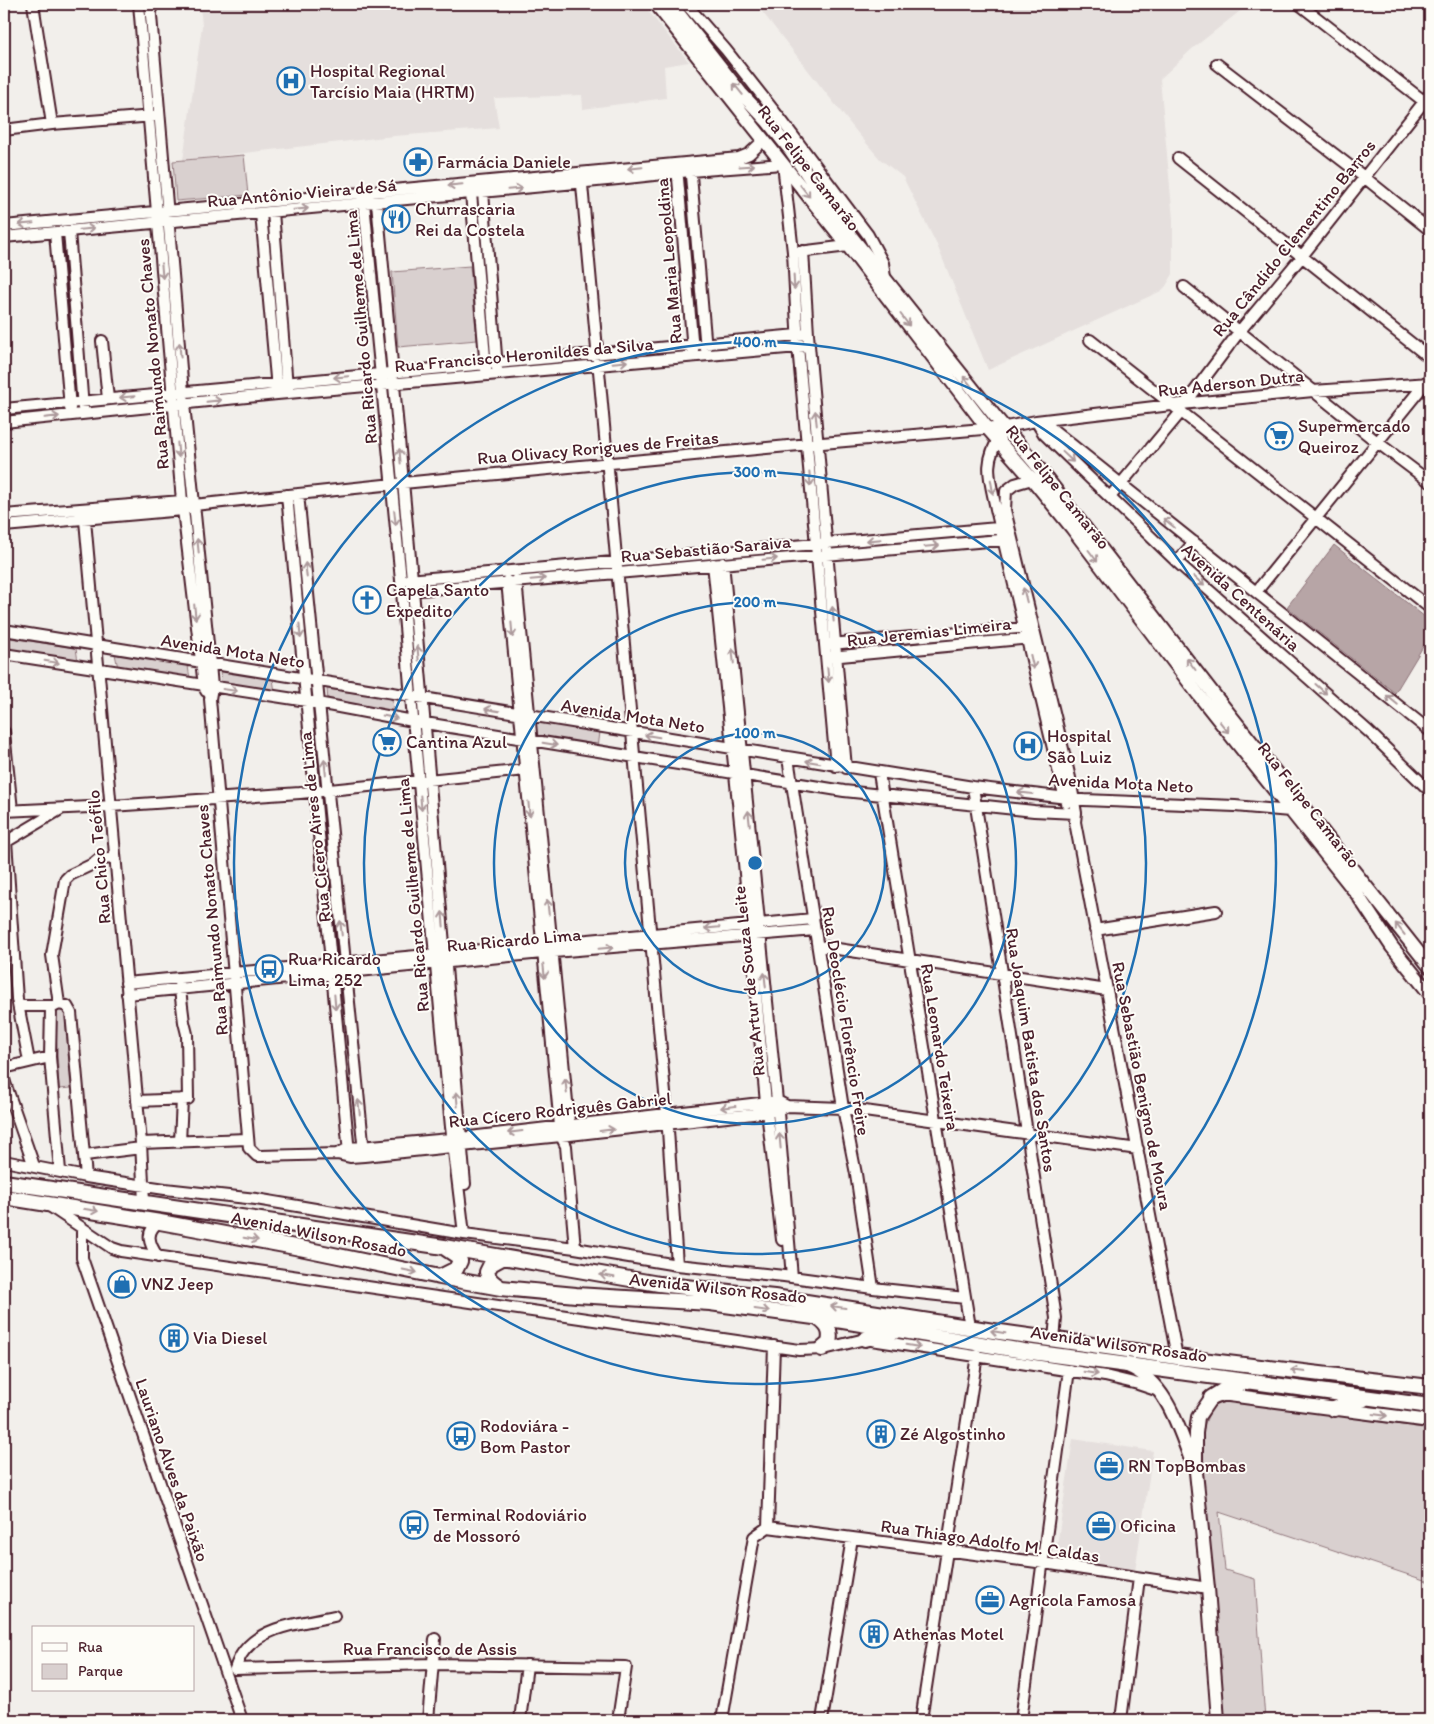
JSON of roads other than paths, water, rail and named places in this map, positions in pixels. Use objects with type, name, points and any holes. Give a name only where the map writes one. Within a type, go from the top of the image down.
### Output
[{"type":"highway","name":"Avenida Wilson Rosado","points":[[4,1182],[444,1247],[650,1283],[774,1297],[1177,1357],[1430,1387]]},
{"type":"highway","name":"Avenida Wilson Rosado","points":[[4,1196],[160,1222],[501,1288],[576,1295],[710,1303],[816,1317],[1024,1350],[1430,1406]]},
{"type":"highway","points":[[440,1277],[456,1270],[460,1261],[457,1256],[444,1247]]},
{"type":"highway","points":[[501,1288],[488,1278],[487,1272],[491,1264],[502,1258]]},
{"type":"highway","points":[[816,1317],[825,1322],[830,1332],[829,1343],[822,1349]]},
{"type":"highway","points":[[865,1338],[902,1330]]},
{"type":"highway","points":[[1211,1398],[1224,1390],[1252,1381]]},
{"type":"highway","points":[[1334,1409],[1368,1398]]},
{"type":"main road","name":"Rua Felipe Camarão","points":[[656,4],[848,246],[988,429],[1032,479],[1077,535],[1198,694],[1357,894],[1392,947],[1402,956],[1430,992]]},
{"type":"main road","name":"Rua Felipe Camarão","points":[[671,4],[741,93],[768,122],[839,221],[1002,424],[1430,967]]},
{"type":"main road","points":[[764,140],[770,134],[777,136],[811,181]]},
{"type":"main road","points":[[1198,694],[1212,704],[1217,701],[1216,696]]},
{"type":"main road","points":[[1240,746],[1238,740],[1243,737],[1258,749]]},
{"type":"main road","points":[[1119,1363],[1135,1369],[1160,1392],[1178,1425],[1196,1472]]},
{"type":"main road","points":[[1218,1720],[1208,1588],[1196,1472],[1198,1417],[1211,1398],[1223,1394],[1430,1421]]},
{"type":"street","points":[[33,4],[52,124]]},
{"type":"street","name":"Rua Raimundo Nonato Chaves","points":[[139,4],[148,116],[162,217],[178,392],[183,506],[197,580]]},
{"type":"street","name":"Rua Raimundo Nonato Chaves","points":[[150,4],[160,115],[162,217]]},
{"type":"street","name":"Rua Felipe Camarão","points":[[686,4],[726,50],[782,121],[868,235],[883,263],[884,278]]},
{"type":"street","points":[[1299,4],[1428,101]]},
{"type":"street","points":[[140,18],[151,18]]},
{"type":"street","points":[[1217,64],[1430,230]]},
{"type":"street","name":"Rua Cândido Clementino Barros","points":[[1110,497],[1183,408],[1239,332],[1428,101]]},
{"type":"street","points":[[4,130],[160,115]]},
{"type":"street","name":"Rua Antônio Vieira de Sá","points":[[690,167],[739,158],[749,154],[764,140]]},
{"type":"street","points":[[1178,158],[1303,255],[1430,358]]},
{"type":"street","points":[[783,164],[798,252],[803,334],[809,346],[819,444],[828,555],[830,644]]},
{"type":"street","name":"Rua Antônio Vieira de Sá","points":[[4,237],[55,233],[162,217],[677,168],[783,164]]},
{"type":"street","name":"Rua Maria Leopoldina","points":[[690,167],[707,355]]},
{"type":"street","name":"Rua Maria Leopoldina","points":[[677,168],[694,356]]},
{"type":"street","points":[[581,178],[667,1119],[677,1265]]},
{"type":"street","name":"Rua Antônio Vieira de Sá","points":[[374,197],[483,192],[581,178]]},
{"type":"street","points":[[483,192],[491,363],[487,374]]},
{"type":"street","points":[[471,193],[491,363],[498,374]]},
{"type":"street","name":"Rua Ricardo Guilheme de Lima","points":[[405,558],[391,484],[364,203],[374,197],[403,483],[408,591],[425,723],[446,958],[446,1023]]},
{"type":"street","name":"Rua Antônio Vieira de Sá","points":[[4,226],[262,213],[364,203]]},
{"type":"street","points":[[273,212],[274,293]]},
{"type":"street","points":[[262,213],[274,293],[282,388]]},
{"type":"street","points":[[69,231],[84,414]]},
{"type":"street","points":[[55,233],[70,415]]},
{"type":"street","points":[[798,252],[848,246]]},
{"type":"street","points":[[1184,287],[1377,442],[1430,482]]},
{"type":"street","points":[[688,290],[701,288]]},
{"type":"street","points":[[803,334],[798,346],[817,556],[832,657],[841,767]]},
{"type":"street","name":"Rua Francisco Heronildes da Silva","points":[[4,422],[179,404],[380,373],[803,334]]},
{"type":"street","points":[[1090,340],[1171,405],[1183,408],[1430,608]]},
{"type":"street","points":[[102,341],[108,399]]},
{"type":"street","name":"Rua Francisco Heronildes da Silva","points":[[4,409],[178,392],[381,384],[809,346]]},
{"type":"street","points":[[557,357],[557,368]]},
{"type":"street","points":[[1256,592],[1318,518],[1377,442],[1429,381]]},
{"type":"street","name":"Rua Aderson Dutra","points":[[1183,408],[1313,391],[1429,381]]},
{"type":"street","name":"Rua Raimundo Nonato Chaves","points":[[179,404],[194,505],[197,580],[210,699],[247,1139]]},
{"type":"street","name":"Rua Aderson Dutra","points":[[1002,424],[1171,405]]},
{"type":"street","name":"Avenida Centenária","points":[[1037,421],[1047,425],[1430,731]]},
{"type":"street","name":"Avenida Centenária","points":[[1037,421],[1044,434],[1177,562],[1368,731],[1430,791]]},
{"type":"street","name":"Rua Olivacy Rorigues de Freitas","points":[[194,505],[391,484],[988,429],[1002,424]]},
{"type":"street","name":"Rua Sebastião Benigno de Moura","points":[[1002,424],[990,455],[989,464],[1073,816],[1177,1357]]},
{"type":"street","name":"Rua Sebastião Benigno de Moura","points":[[1005,528],[1006,491],[1015,484],[1032,479]]},
{"type":"street","name":"Rua Cícero Aires de Lima","points":[[298,494],[363,1151]]},
{"type":"street","name":"Rua Cícero Aires de Lima","points":[[287,495],[349,1152]]},
{"type":"street","points":[[4,515],[55,516],[194,505]]},
{"type":"street","name":"Rua Chico Teófilo","points":[[85,514],[141,1145],[144,1202]]},
{"type":"street","points":[[4,526],[55,516]]},
{"type":"street","name":"Rua Sebastião Saraiva","points":[[407,580],[694,561],[816,545],[1005,528]]},
{"type":"street","name":"Rua Sebastião Saraiva","points":[[694,561],[718,564],[1008,540]]},
{"type":"street","points":[[1177,562],[1194,542]]},
{"type":"street","name":"Rua Artur de Souza Leite","points":[[718,564],[775,1106],[784,1259],[788,1276]]},
{"type":"street","name":"Rua Sebastião Saraiva","points":[[408,591],[512,581],[617,567]]},
{"type":"street","points":[[512,581],[575,1248]]},
{"type":"street","name":"Rua Ricardo Guilheme de Lima","points":[[408,591],[411,697],[418,781],[435,959],[446,1023],[467,1234]]},
{"type":"street","points":[[297,599],[308,598]]},
{"type":"street","name":"Rua Jeremias Limeira","points":[[830,644],[1028,627]]},
{"type":"street","name":"Avenida Mota Neto","points":[[4,630],[841,767],[974,787],[1069,798],[1235,806],[1290,811]]},
{"type":"street","points":[[931,636],[934,648]]},
{"type":"street","name":"Rua Jeremias Limeira","points":[[832,657],[1031,638]]},
{"type":"street","name":"Avenida Mota Neto","points":[[4,654],[307,701],[413,722],[792,783],[1073,816]]},
{"type":"street","points":[[4,732],[8,811],[315,792],[525,770]]},
{"type":"street","points":[[527,740],[525,770],[547,948]]},
{"type":"street","name":"Rua Deoclécio Florêncio Freire","points":[[788,758],[873,1288]]},
{"type":"street","name":"Rua Leonardo Teixeira","points":[[879,773],[970,1327]]},
{"type":"street","name":"Rua Joaquim Batista dos Santos","points":[[974,787],[1056,1318],[1054,1340]]},
{"type":"street","points":[[29,1061],[8,932],[5,842],[62,808]]},
{"type":"street","points":[[56,1005],[52,955],[65,880],[70,875],[99,860],[115,858]]},
{"type":"street","points":[[1095,930],[1216,911]]},
{"type":"street","name":"Rua Ricardo Lima","points":[[127,988],[755,929],[813,919]]},
{"type":"street","name":"Rua Ricardo Lima","points":[[755,929],[815,930]]},
{"type":"street","points":[[818,946],[1107,990]]},
{"type":"street","points":[[137,1101],[188,1099],[187,1034],[179,983]]},
{"type":"street","points":[[56,1005],[51,1008],[50,1057],[60,1171]]},
{"type":"street","points":[[19,1006],[67,1006],[70,1013],[86,1177]]},
{"type":"street","points":[[4,1068],[50,1057]]},
{"type":"street","points":[[4,1080],[7,1100],[34,1166]]},
{"type":"street","points":[[180,1142],[182,1099]]},
{"type":"street","name":"Rua Cícero Rodriguês Gabriel","points":[[247,1139],[248,1148],[257,1156],[337,1154],[775,1106],[843,1108],[1138,1149]]},
{"type":"street","points":[[85,1155],[141,1145],[247,1139]]},
{"type":"street","points":[[4,1161],[143,1186],[256,1199],[467,1234],[575,1248],[677,1265],[788,1276],[965,1298]]},
{"type":"street","points":[[43,1202],[112,1248],[121,1251],[800,1350],[822,1349],[865,1338],[1106,1376],[1160,1392]]},
{"type":"street","points":[[158,1257],[153,1250],[150,1232],[153,1226],[160,1222]]},
{"type":"street","name":"Lauriano Alves da Paixão","points":[[82,1228],[82,1258],[242,1720]]},
{"type":"street","points":[[722,1720],[754,1537],[768,1526],[774,1346]]},
{"type":"street","points":[[921,1720],[977,1355]]},
{"type":"street","points":[[1021,1720],[1069,1370]]},
{"type":"street","name":"Rua Thiago Adolfo M. Caldas","points":[[768,1526],[1044,1563],[1208,1588]]},
{"type":"street","points":[[822,1720],[852,1538]]},
{"type":"street","points":[[1121,1720],[1139,1578]]},
{"type":"street","name":"Rua Francisco de Assis","points":[[334,1616],[281,1628],[258,1637],[243,1652],[235,1669],[433,1664],[626,1667],[618,1720]]},
{"type":"street","points":[[428,1720],[435,1639]]},
{"type":"street","points":[[520,1720],[527,1665]]},
{"type":"place","name":"Hospital Regional Tarcísio Maia (HRTM)","points":[[291,81]]},
{"type":"place","name":"Farmácia Daniele","points":[[418,162]]},
{"type":"place","name":"Churrascaria Rei da Costela","points":[[396,219]]},
{"type":"place","name":"Supermercado Queiroz","points":[[1279,436]]},
{"type":"place","name":"Capela Santo Expedito","points":[[367,600]]},
{"type":"place","name":"Cantina Azul","points":[[387,742]]},
{"type":"place","name":"Hospital São Luiz","points":[[1028,746]]},
{"type":"place","name":"Rua Ricardo Lima, 252","points":[[269,969]]},
{"type":"place","name":"VNZ Jeep","points":[[122,1284]]},
{"type":"place","name":"Via Diesel","points":[[174,1338]]},
{"type":"place","name":"Zé Algostinho","points":[[881,1434]]},
{"type":"place","name":"Rodoviára - Bom Pastor","points":[[461,1436]]},
{"type":"place","name":"RN TopBombas","points":[[1109,1466]]},
{"type":"place","name":"Terminal Rodoviário de Mossoró","points":[[414,1525]]},
{"type":"place","name":"Oficina","points":[[1101,1526]]},
{"type":"place","name":"Agrícola Famosa","points":[[990,1600]]},
{"type":"place","name":"Athenas Motel","points":[[874,1634]]}]
